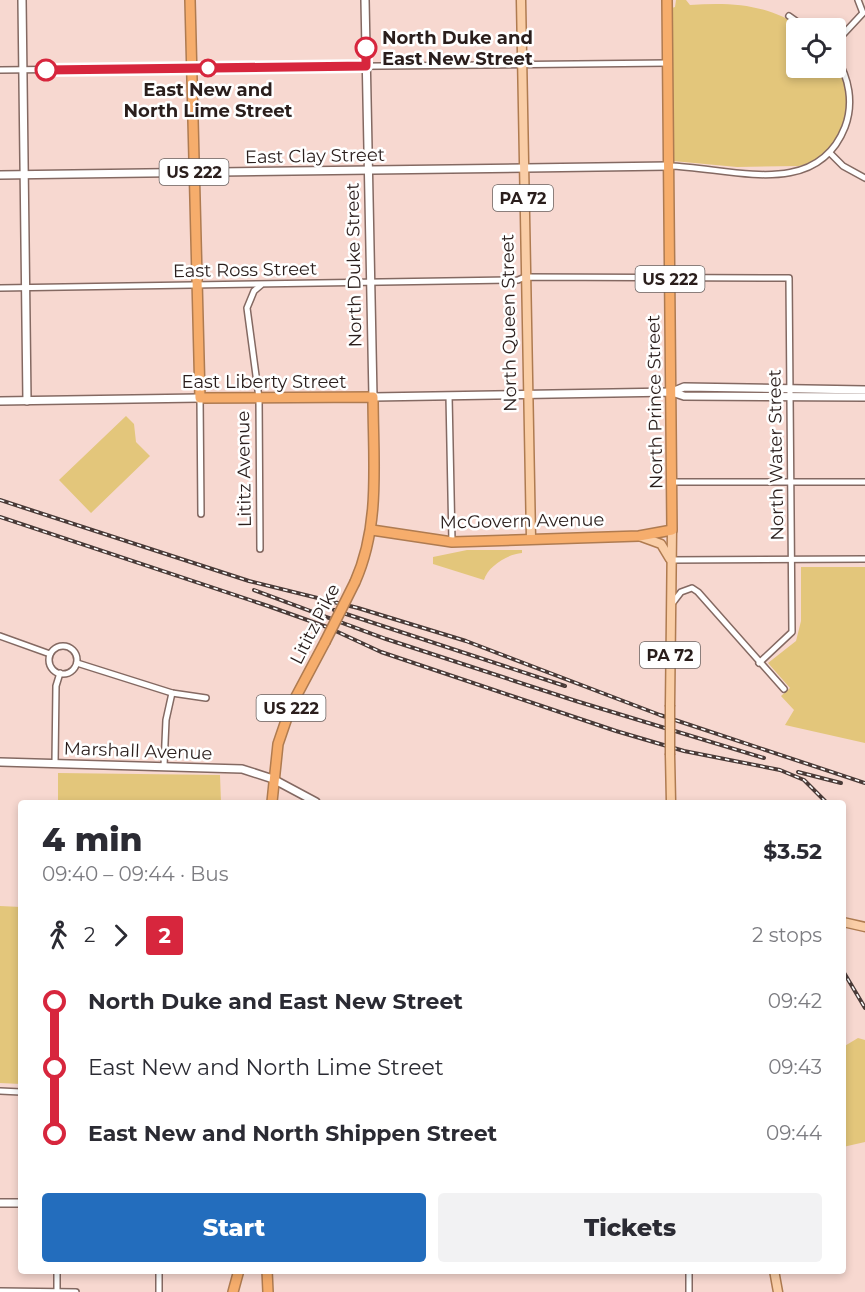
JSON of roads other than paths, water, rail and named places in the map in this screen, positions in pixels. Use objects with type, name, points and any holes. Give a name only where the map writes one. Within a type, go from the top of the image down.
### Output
[{"type":"highway","name":"US 222","points":[[190,0],[200,398]]},
{"type":"highway","name":"North Prince Street","points":[[668,0],[672,530]]},
{"type":"highway","name":"East Liberty Street","points":[[200,398],[373,398]]},
{"type":"highway","name":"North Duke Street","points":[[372,530],[373,398]]},
{"type":"highway","name":"McGovern Avenue","points":[[372,530],[452,542],[639,536],[672,530]]},
{"type":"highway","name":"Lititz Pike","points":[[272,800],[278,744],[291,706],[355,582],[364,561],[372,530]]},
{"type":"highway","points":[[233,1292],[238,1274]]},
{"type":"highway","points":[[267,1274],[268,1292]]},
{"type":"main road","points":[[22,0],[27,401]]},
{"type":"main road","name":"North Duke Street","points":[[365,0],[373,398]]},
{"type":"main road","name":"North Queen Street","points":[[521,0],[531,538]]},
{"type":"main road","name":"East Clay Street","points":[[0,175],[669,166]]},
{"type":"main road","points":[[790,393],[865,390]]},
{"type":"main road","name":"East Liberty Street","points":[[373,398],[672,392],[684,396],[790,393]]},
{"type":"main road","points":[[790,393],[865,397]]},
{"type":"main road","name":"East Liberty Street","points":[[0,401],[200,398]]},
{"type":"main road","name":"North Prince Street","points":[[671,800],[670,560],[672,530]]},
{"type":"main road","points":[[639,536],[661,544],[670,560]]},
{"type":"main road","name":"Marshall Avenue","points":[[0,762],[243,770],[273,779],[311,800]]},
{"type":"main road","points":[[846,923],[865,927]]},
{"type":"main road","points":[[0,1203],[18,1203]]},
{"type":"main road","points":[[775,1274],[778,1292]]},
{"type":"street","points":[[846,31],[863,13],[858,0]]},
{"type":"street","points":[[0,70],[668,63]]},
{"type":"street","points":[[669,166],[700,167],[738,173],[790,173],[812,168],[830,153],[843,131],[849,109],[849,87],[845,78]]},
{"type":"street","points":[[830,153],[843,166],[865,178]]},
{"type":"street","name":"East Ross Street","points":[[0,288],[518,280],[525,277],[789,278]]},
{"type":"street","name":"North Water Street","points":[[759,663],[792,632],[789,278]]},
{"type":"street","name":"Lititz Avenue","points":[[260,549],[259,398],[247,308],[254,291],[261,285]]},
{"type":"street","points":[[449,396],[452,542]]},
{"type":"street","points":[[200,398],[201,514]]},
{"type":"street","points":[[673,482],[865,482]]},
{"type":"street","points":[[670,560],[865,559]]},
{"type":"street","points":[[670,606],[681,592],[695,589],[784,689]]},
{"type":"street","points":[[0,636],[50,654]]},
{"type":"street","points":[[58,646],[67,646],[76,653],[77,663],[69,673],[60,674],[49,664],[50,654],[58,646]]},
{"type":"street","points":[[77,663],[172,693],[206,698]]},
{"type":"street","points":[[55,763],[56,686],[60,674]]},
{"type":"street","points":[[164,766],[166,720],[172,693]]},
{"type":"street","points":[[0,1091],[18,1092]]},
{"type":"street","points":[[57,1274],[57,1292]]},
{"type":"street","points":[[159,1274],[159,1292]]},
{"type":"street","points":[[689,1274],[689,1292]]},
{"type":"street","points":[[0,1291],[76,1292]]},
{"type":"railway","points":[[0,500],[249,581],[358,608],[466,641],[660,715],[865,783]]},
{"type":"railway","points":[[0,517],[268,606],[327,627],[381,652],[616,731],[684,751],[780,770],[804,780],[824,800]]},
{"type":"railway","points":[[254,590],[386,639],[576,701],[764,758]]},
{"type":"railway","points":[[334,610],[565,686]]},
{"type":"railway","points":[[798,772],[841,783]]},
{"type":"railway","points":[[846,976],[865,1008]]},
{"type":"place","name":"North Duke and East New Street","points":[[366,48]]},
{"type":"place","name":"East New and North Lime Street","points":[[208,68]]}]
